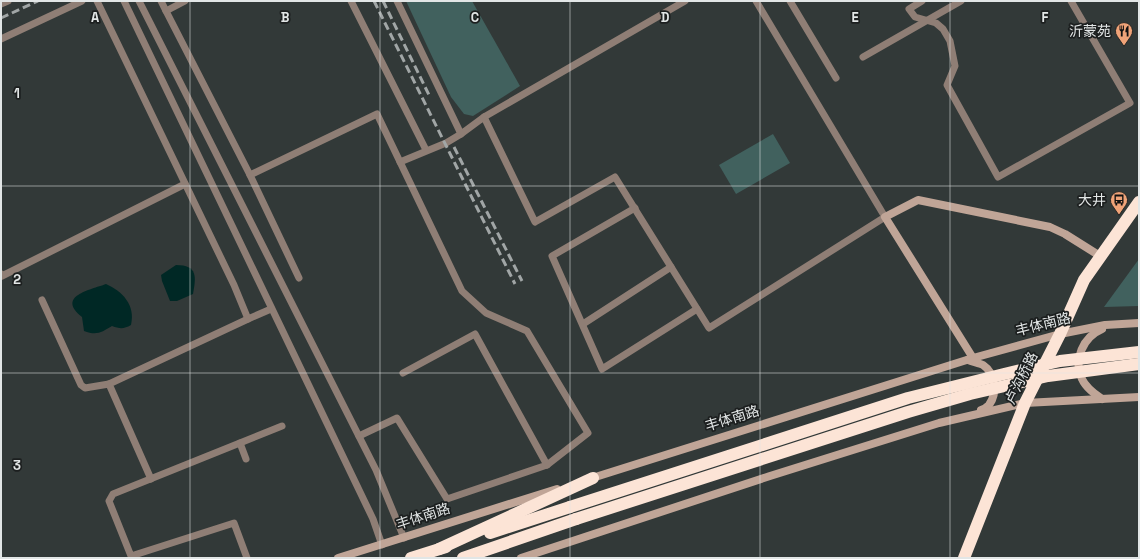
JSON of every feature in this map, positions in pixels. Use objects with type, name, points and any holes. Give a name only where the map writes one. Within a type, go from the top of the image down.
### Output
[{"type":"highway","name":"卢沟桥路","points":[[964,558],[1025,403],[1060,334],[1084,280],[1139,202]]},
{"type":"highway","points":[[411,558],[908,398],[1060,361],[1139,352]]},
{"type":"highway","points":[[463,558],[576,519],[908,412],[970,394],[1048,376],[1139,364]]},
{"type":"highway","points":[[439,549],[593,478]]},
{"type":"street","points":[[1,4],[8,1]]},
{"type":"street","points":[[1,39],[82,1]]},
{"type":"street","points":[[97,1],[234,285],[248,319]]},
{"type":"street","points":[[124,1],[373,519],[382,545]]},
{"type":"street","points":[[139,1],[376,470],[404,538]]},
{"type":"street","points":[[161,1],[250,175],[299,278]]},
{"type":"street","points":[[166,11],[185,1]]},
{"type":"street","points":[[350,1],[426,150]]},
{"type":"street","points":[[397,1],[461,134]]},
{"type":"street","points":[[400,162],[446,143],[484,118],[685,1]]},
{"type":"street","points":[[756,1],[970,359],[983,366],[990,373],[995,391],[988,405],[978,413]]},
{"type":"street","points":[[790,1],[836,78]]},
{"type":"street","points":[[922,1],[908,9],[914,17],[936,23],[943,29],[950,41],[955,66],[947,85],[998,177],[1130,102],[1071,1]]},
{"type":"street","points":[[863,57],[961,1]]},
{"type":"street","points":[[250,175],[377,114],[462,291],[486,312],[527,331],[588,433],[547,465],[446,499],[397,418],[359,436]]},
{"type":"street","points":[[484,118],[535,222],[615,177],[709,328],[885,217],[918,200],[1050,227],[1065,234],[1100,256]]},
{"type":"street","points":[[1,274],[2,276],[185,184]]},
{"type":"street","points":[[634,208],[552,256],[602,369],[697,310]]},
{"type":"street","points":[[582,324],[671,267]]},
{"type":"street","points":[[42,300],[81,384],[85,388],[109,384],[271,309]]},
{"type":"street","name":"丰体南路","points":[[338,558],[970,359],[1060,334],[1110,325],[1139,323]]},
{"type":"street","points":[[1102,399],[1091,391],[1082,380],[1079,365],[1080,350],[1085,342],[1096,331],[1110,325]]},
{"type":"street","points":[[403,373],[475,334],[547,465]]},
{"type":"street","points":[[109,384],[151,479]]},
{"type":"street","points":[[521,558],[770,476],[939,423],[1025,403],[1139,397]]},
{"type":"street","points":[[247,558],[234,523],[131,556],[109,501],[113,494],[282,426]]},
{"type":"street","points":[[240,443],[246,459]]},
{"type":"shaded area","points":[[406,1],[472,1],[520,86],[473,116],[464,114],[451,97]]},
{"type":"shaded area","points":[[773,134],[790,163],[736,194],[719,165]]},
{"type":"shaded area","points":[[1139,259],[1139,306],[1104,307]]},
{"type":"shaded area","points":[[176,265],[188,267],[194,273],[193,294],[177,301],[170,301],[161,275]]},
{"type":"shaded area","points":[[106,284],[122,295],[130,305],[132,318],[131,325],[122,328],[112,326],[102,332],[96,333],[84,331],[82,317],[75,310],[73,304],[74,299],[78,295]]},
{"type":"railway","points":[[1,18],[38,1]]},
{"type":"railway","points":[[374,1],[515,284]]},
{"type":"railway","points":[[383,1],[429,95]]},
{"type":"railway","points":[[454,147],[522,281]]},
{"type":"place","name":"沂蒙苑","points":[[1124,46]]},
{"type":"place","name":"大井","points":[[1119,215]]}]
